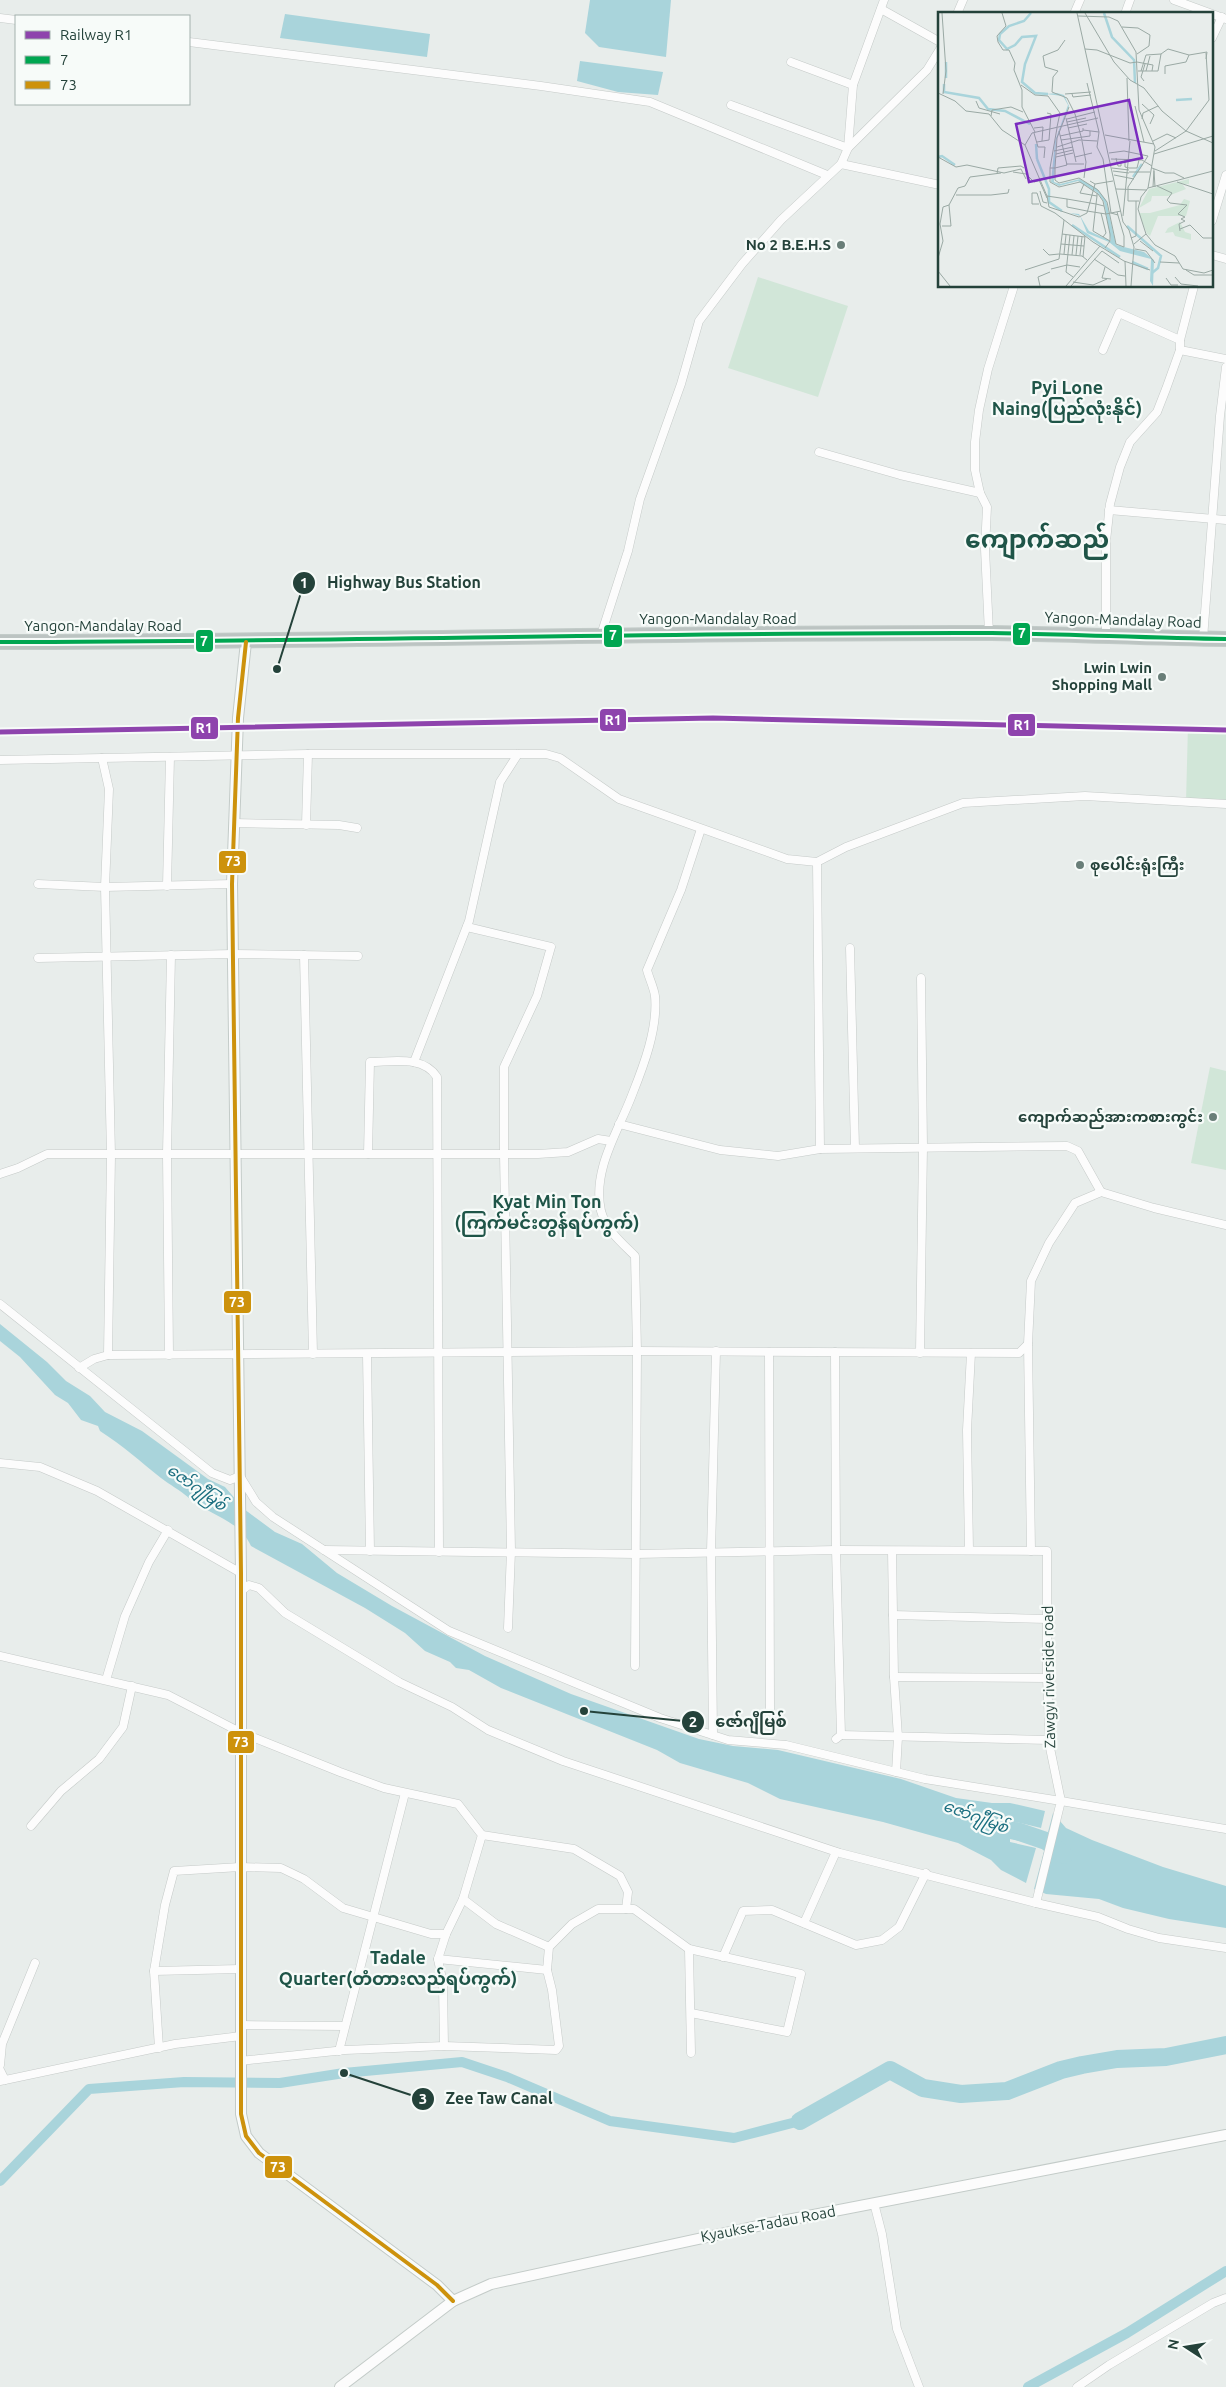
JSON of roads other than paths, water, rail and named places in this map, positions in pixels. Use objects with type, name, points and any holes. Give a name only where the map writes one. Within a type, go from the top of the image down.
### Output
[{"type":"highway","name":"Yangon-Mandalay Road","points":[[0,642],[246,642],[601,635],[989,633],[1226,639]]},
{"type":"street","points":[[601,635],[628,551],[640,499],[681,384],[699,321],[742,264],[775,226],[827,175],[841,164],[848,148],[852,85],[884,0]]},
{"type":"street","points":[[957,12],[963,0]]},
{"type":"street","points":[[1075,12],[1080,0]]},
{"type":"street","points":[[1126,12],[1130,0]]},
{"type":"street","points":[[1174,0],[1207,12]]},
{"type":"street","points":[[881,9],[938,41]]},
{"type":"street","points":[[0,18],[15,20]]},
{"type":"street","points":[[1214,35],[1224,18]]},
{"type":"street","points":[[190,42],[541,86],[650,102],[827,175]]},
{"type":"street","points":[[848,148],[927,70],[938,52]]},
{"type":"street","points":[[790,62],[852,85]]},
{"type":"street","points":[[730,105],[848,148]]},
{"type":"street","points":[[841,164],[938,186]]},
{"type":"street","points":[[1214,214],[1226,175]]},
{"type":"street","points":[[989,633],[985,549],[987,507],[980,493],[975,470],[979,410],[988,369],[1013,288]]},
{"type":"street","points":[[1106,635],[1106,541],[1109,510],[1120,466],[1130,442],[1157,412],[1180,350],[1180,340],[1193,288]]},
{"type":"street","points":[[1103,350],[1118,313],[1180,340]]},
{"type":"street","points":[[1180,350],[1226,359]]},
{"type":"street","points":[[1203,639],[1226,367]]},
{"type":"street","points":[[819,452],[900,475],[980,493]]},
{"type":"street","points":[[1109,510],[1226,520]]},
{"type":"street","points":[[246,642],[238,718],[232,884],[241,1573],[240,2105],[246,2136],[259,2153],[437,2285],[453,2300]]},
{"type":"street","points":[[306,824],[308,754]]},
{"type":"street","points":[[0,760],[308,754],[546,754],[560,758],[619,799],[787,859],[816,862],[863,840],[963,803],[1085,796],[1226,804]]},
{"type":"street","points":[[414,1062],[467,927],[500,782],[518,754]]},
{"type":"street","points":[[167,886],[170,757]]},
{"type":"street","points":[[102,758],[109,789],[106,887],[111,1155],[108,1355]]},
{"type":"street","points":[[234,823],[339,825],[357,828]]},
{"type":"street","points":[[635,1666],[638,1351],[636,1256],[608,1228],[602,1212],[600,1193],[605,1159],[618,1124],[632,1095],[653,1031],[655,995],[646,970],[681,890],[702,828]]},
{"type":"street","points":[[816,862],[820,1149]]},
{"type":"street","points":[[38,884],[106,887],[232,884]]},
{"type":"street","points":[[467,927],[551,947],[537,996],[504,1066],[511,1551],[508,1628]]},
{"type":"street","points":[[850,948],[855,1148]]},
{"type":"street","points":[[38,958],[233,954],[358,956]]},
{"type":"street","points":[[169,1355],[166,1154],[171,955]]},
{"type":"street","points":[[304,955],[313,1354]]},
{"type":"street","points":[[920,1353],[923,1147],[921,978]]},
{"type":"street","points":[[368,1154],[370,1062],[414,1062],[432,1069],[437,1077],[439,1552]]},
{"type":"street","points":[[618,1124],[720,1150],[778,1156],[820,1149],[1067,1146],[1078,1151],[1101,1192]]},
{"type":"street","points":[[0,1174],[18,1168],[47,1154],[504,1154],[568,1152],[598,1139],[611,1141]]},
{"type":"street","points":[[322,1550],[636,1554],[836,1550],[1031,1550],[1028,1344],[1031,1282],[1048,1243],[1075,1203],[1101,1192],[1154,1208],[1226,1225]]},
{"type":"street","points":[[0,1304],[212,1472],[230,1480],[240,1476]]},
{"type":"street","points":[[79,1368],[94,1359],[108,1355],[638,1351],[1019,1353],[1028,1344]]},
{"type":"street","points":[[713,1735],[711,1552],[716,1351]]},
{"type":"street","points":[[769,1352],[770,1710]]},
{"type":"street","points":[[835,1352],[838,1737],[1050,1740]]},
{"type":"street","points":[[969,1550],[967,1430],[971,1353]]},
{"type":"street","points":[[367,1354],[370,1551]]},
{"type":"street","points":[[0,1463],[40,1467],[97,1491],[241,1573]]},
{"type":"street","points":[[240,1476],[256,1502],[272,1518],[449,1631],[660,1718],[728,1740],[786,1745],[896,1772],[1226,1829]]},
{"type":"street","points":[[106,1680],[125,1616],[149,1562],[168,1530]]},
{"type":"street","name":"Zawgyi riverside road","points":[[1031,1550],[1047,1551],[1047,1678],[1050,1740],[1061,1801],[1036,1903]]},
{"type":"street","points":[[892,1551],[894,1677],[898,1737],[896,1772]]},
{"type":"street","points":[[240,1591],[249,1585],[259,1588],[285,1613],[399,1682],[452,1707],[488,1730],[563,1761],[836,1852],[1098,1917],[1128,1929],[1159,1938],[1226,1948]]},
{"type":"street","points":[[893,1615],[1047,1619]]},
{"type":"street","points":[[0,1656],[168,1695],[240,1732],[340,1772],[384,1788],[458,1804],[482,1835],[574,1849],[620,1876],[628,1892],[626,1909]]},
{"type":"street","points":[[894,1677],[1047,1678]]},
{"type":"street","points":[[31,1826],[61,1791],[99,1759],[124,1727],[132,1686]]},
{"type":"street","points":[[339,2050],[405,1792]]},
{"type":"street","points":[[444,2046],[443,1984],[438,1959],[446,1934],[463,1899],[482,1835]]},
{"type":"street","points":[[804,1923],[836,1852]]},
{"type":"street","points":[[159,2048],[154,1971],[165,1905],[174,1871],[240,1867],[281,1868],[304,1879],[343,1908],[431,1934],[446,1934]]},
{"type":"street","points":[[723,1957],[743,1911],[772,1910],[856,1945],[882,1940],[899,1927],[926,1873]]},
{"type":"street","points":[[463,1899],[496,1924],[549,1947]]},
{"type":"street","points":[[240,2066],[339,2050],[444,2046],[556,2050],[559,2046],[552,1990],[546,1970],[549,1947],[572,1924],[598,1909],[634,1909],[689,1949],[801,1974],[787,2032],[691,2013]]},
{"type":"street","points":[[689,1949],[692,2053]]},
{"type":"street","points":[[438,1959],[546,1970]]},
{"type":"street","points":[[0,2065],[2,2044],[35,1963]]},
{"type":"street","points":[[154,1971],[240,1969]]},
{"type":"street","points":[[240,2025],[344,2026]]},
{"type":"street","points":[[0,2070],[3,2080],[175,2044],[241,2036]]},
{"type":"street","name":"Kyaukse-Tadau Road","points":[[340,2387],[453,2300],[491,2284],[518,2276],[874,2203],[1226,2135]]},
{"type":"street","points":[[874,2203],[882,2234],[897,2329],[919,2387]]},
{"type":"street","points":[[1077,2387],[1109,2365],[1226,2298]]},
{"type":"water","points":[[590,0],[671,0],[666,57],[599,47],[585,33]]},
{"type":"water","points":[[285,14],[430,34],[427,57],[280,38]]},
{"type":"water","points":[[580,61],[663,72],[658,95],[618,92],[577,81]]},
{"type":"water","points":[[0,1324],[47,1362],[66,1381],[90,1396],[105,1412],[142,1431],[208,1479],[225,1487],[244,1509],[275,1532],[302,1544],[337,1573],[392,1606],[485,1656],[571,1694],[699,1739],[733,1746],[778,1750],[901,1779],[956,1798],[992,1803],[1010,1803],[1045,1811],[1041,1828],[1016,1822],[1015,1824],[1040,1831],[1037,1845],[1010,1839],[1010,1842],[1036,1848],[1026,1883],[1001,1870],[991,1860],[958,1843],[883,1822],[780,1799],[748,1783],[680,1763],[657,1750],[501,1688],[469,1670],[456,1668],[450,1662],[425,1651],[405,1633],[365,1608],[251,1546],[246,1537],[231,1523],[197,1504],[164,1481],[100,1431],[98,1426],[81,1420],[68,1403],[55,1395],[20,1357],[0,1341]]},
{"type":"water","points":[[1053,1813],[1066,1828],[1092,1840],[1163,1867],[1226,1886],[1226,1928],[1169,1919],[1123,1908],[1099,1899],[1046,1894],[1034,1889],[1044,1851],[1049,1852],[1050,1850],[1044,1848],[1048,1834],[1054,1836],[1054,1833],[1048,1832]]},
{"type":"waterway","name":"ဇော်ဂျီမြစ်","points":[[1017,1831],[1046,1841],[1064,1855]]},
{"type":"waterway","points":[[800,2121],[890,2070],[923,2088],[961,2094],[1007,2091],[1061,2070],[1082,2065],[1117,2059],[1166,2057],[1226,2045]]},
{"type":"waterway","points":[[0,2181],[89,2089],[184,2082],[280,2083],[344,2073],[462,2062],[507,2077],[610,2121],[734,2138],[800,2121]]},
{"type":"waterway","points":[[1028,2387],[1127,2333],[1226,2271]]},
{"type":"rail line","name":"R1","points":[[0,732],[713,718],[1226,730]]},
{"type":"place","name":"No 2 B.E.H.S","points":[[841,245]]},
{"type":"place","name":"Highway Bus Station","points":[[277,669]]},
{"type":"place","name":"Lwin Lwin Shopping Mall","points":[[1162,677]]},
{"type":"place","name":"စုပေါင်းရုံးကြီး","points":[[1080,865]]},
{"type":"place","name":"ကျောက်ဆည်အားကစားကွင်း","points":[[1213,1117]]},
{"type":"place","name":"ဇော်ဂျီမြစ်","points":[[584,1711]]},
{"type":"place","name":"Zee Taw Canal","points":[[344,2073]]},
{"type":"district","name":"Pyi Lone Naing(ပြည်လုံးနိုင်)","points":[[1067,398]]},
{"type":"district","name":"ကျောက်ဆည်","points":[[1037,539]]},
{"type":"district","name":"Kyat Min Ton (ကြက်မင်းတွန်ရပ်ကွက်)","points":[[547,1212]]},
{"type":"district","name":"Tadale Quarter(တံတားလည်ရပ်ကွက်)","points":[[398,1968]]}]
